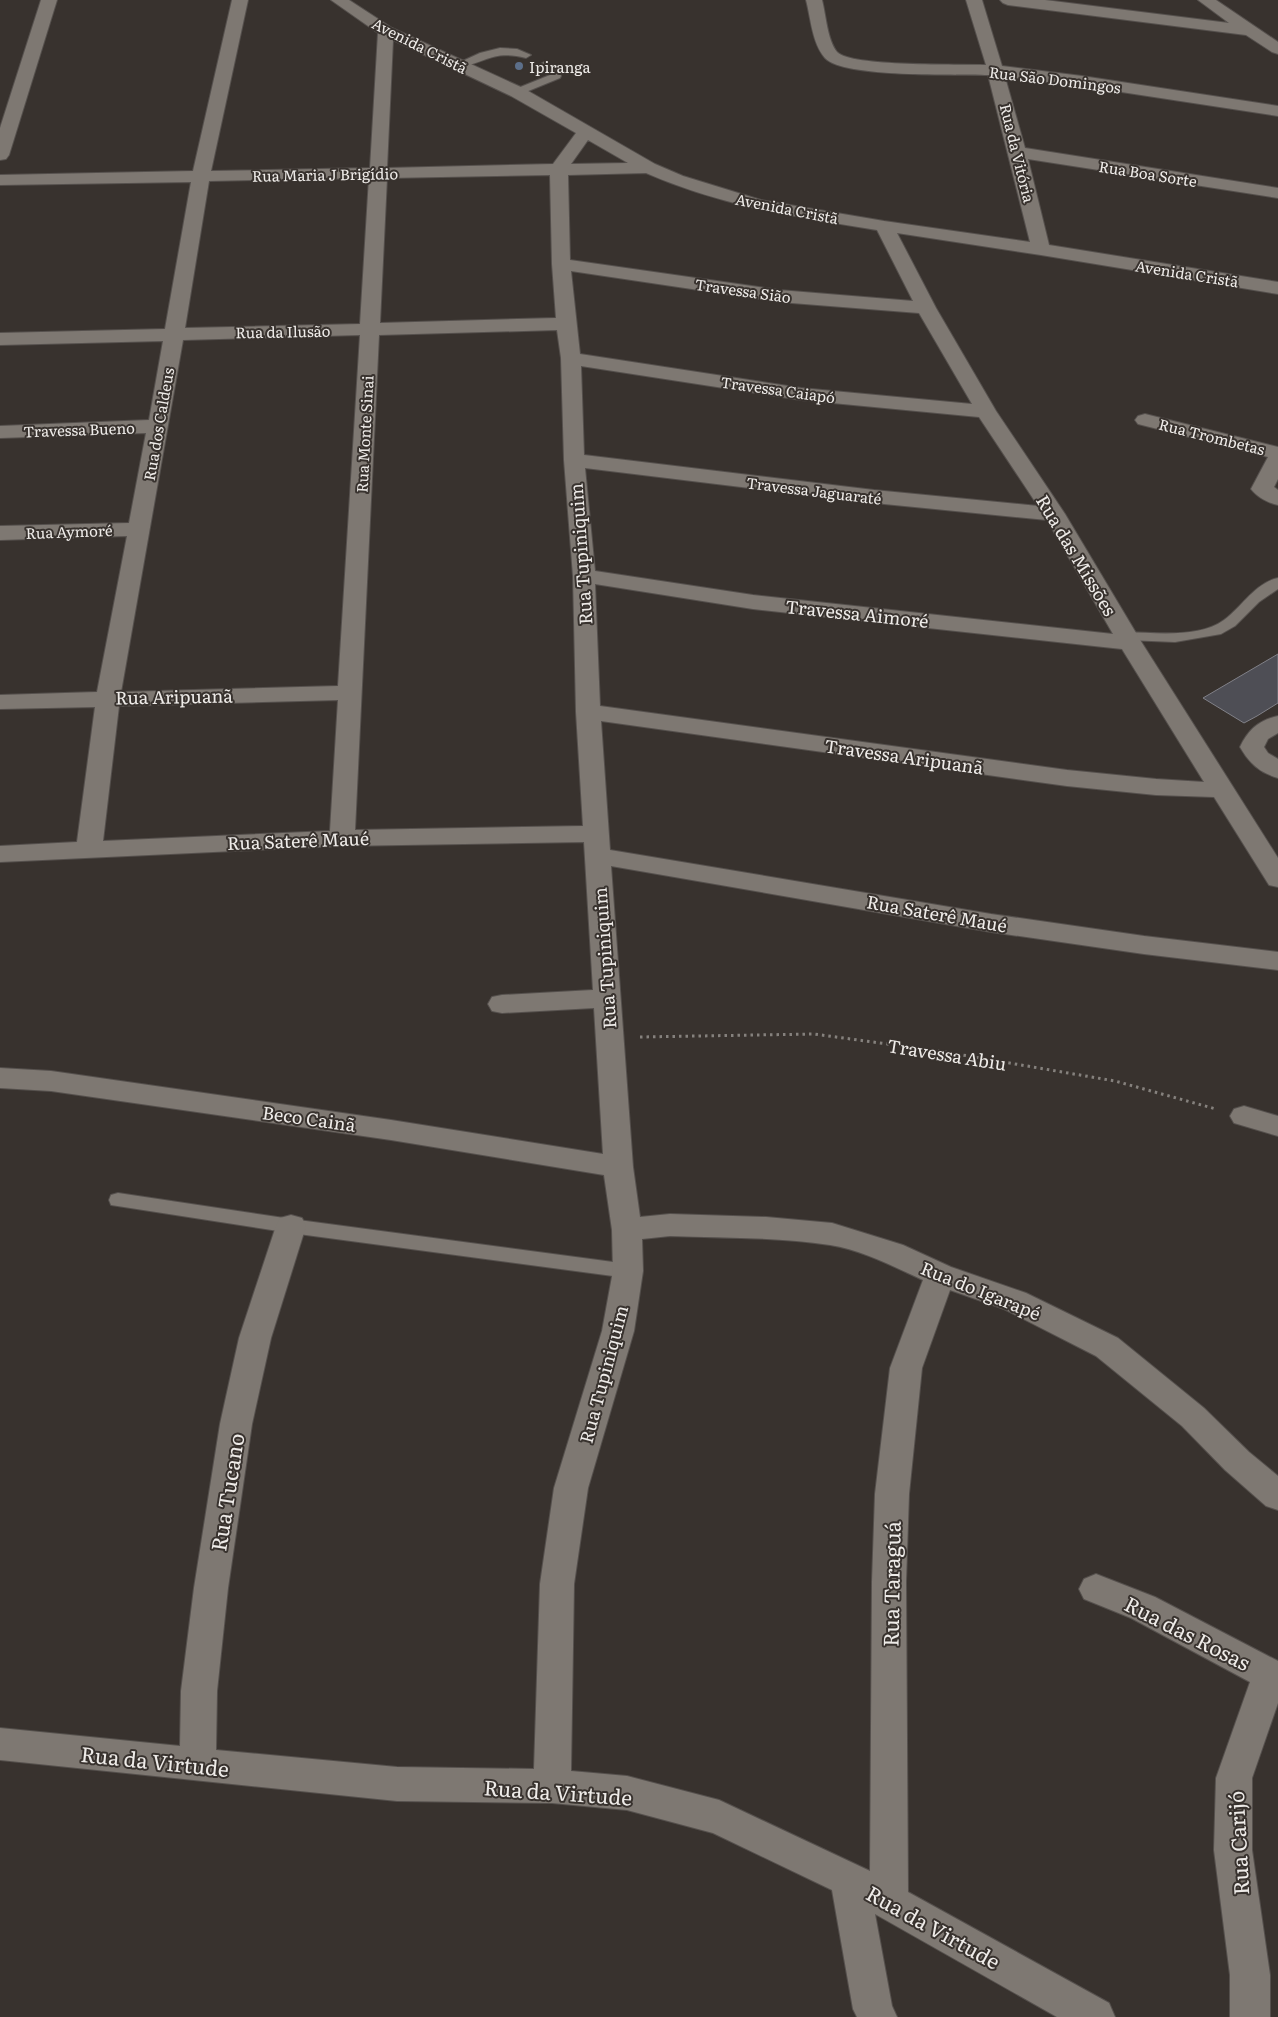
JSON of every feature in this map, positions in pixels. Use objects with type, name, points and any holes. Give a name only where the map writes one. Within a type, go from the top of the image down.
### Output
[{"type":"street","points":[[0,155],[49,0]]},
{"type":"street","name":"Rua dos Caldeus","points":[[89,850],[108,698],[175,333],[201,176],[240,0]]},
{"type":"street","name":"Avenida Cristã","points":[[339,0],[386,30],[517,92],[649,168],[677,180],[760,205],[1278,288]]},
{"type":"street","name":"Rua São Domingos","points":[[814,0],[826,47],[833,57],[843,62],[887,66],[996,70],[1050,75],[1278,111]]},
{"type":"street","name":"Rua da Vitória","points":[[974,0],[1019,152],[1041,249]]},
{"type":"street","points":[[1008,0],[1248,30]]},
{"type":"street","points":[[1206,0],[1278,49]]},
{"type":"street","name":"Rua Monte Sinai","points":[[342,838],[348,692],[386,30]]},
{"type":"street","points":[[559,169],[586,130]]},
{"type":"street","name":"Rua Boa Sorte","points":[[1019,152],[1278,193]]},
{"type":"street","name":"Rua Maria J Brigídio","points":[[0,180],[649,168]]},
{"type":"street","name":"Rua Tupiniquim","points":[[552,1786],[557,1584],[572,1488],[618,1331],[628,1271],[627,1230],[618,1167],[588,712],[584,576],[574,460],[571,358],[561,264],[559,169]]},
{"type":"street","name":"Rua das Missões","points":[[884,226],[926,308],[986,411],[1054,514],[1278,880]]},
{"type":"street","name":"Travessa Sião","points":[[561,264],[779,296],[926,308]]},
{"type":"street","name":"Rua da Ilusão","points":[[0,339],[566,324]]},
{"type":"street","name":"Travessa Caiapó","points":[[571,358],[801,394],[986,411]]},
{"type":"street","name":"Rua Trombetas","points":[[1145,420],[1278,453]]},
{"type":"street","name":"Travessa Bueno","points":[[0,432],[158,426]]},
{"type":"street","points":[[1278,458],[1262,489],[1278,499]]},
{"type":"street","name":"Travessa Jaguaraté","points":[[574,460],[806,490],[986,509],[1054,514]]},
{"type":"street","name":"Rua Aymoré","points":[[0,533],[139,529]]},
{"type":"street","name":"Travessa Aimoré","points":[[584,576],[753,602],[1129,639]]},
{"type":"street","name":"Rua Aripuanã","points":[[0,702],[348,692]]},
{"type":"street","name":"Travessa Aripuanã","points":[[588,712],[1067,778],[1156,787],[1222,790]]},
{"type":"street","points":[[1278,723],[1258,736],[1252,747],[1258,758],[1278,770]]},
{"type":"street","name":"Rua Saterê Maué","points":[[0,854],[342,838],[598,845],[991,923],[1144,946],[1278,960]]},
{"type":"street","points":[[502,1004],[607,998]]},
{"type":"street","name":"Beco Cainã","points":[[0,1078],[51,1081],[391,1130],[618,1167]]},
{"type":"street","points":[[1244,1116],[1278,1126]]},
{"type":"street","name":"Rua do Igarapé","points":[[627,1230],[670,1225],[766,1228],[832,1234],[892,1253],[940,1275],[1015,1301],[1106,1347],[1193,1418],[1237,1461],[1278,1496]]},
{"type":"street","name":"Rua Tucano","points":[[198,1764],[199,1692],[211,1588],[236,1424],[255,1338],[291,1226]]},
{"type":"street","name":"Rua Taraguá","points":[[890,1901],[889,1582],[892,1494],[906,1368],[940,1275]]},
{"type":"street","name":"Rua das Rosas","points":[[1096,1589],[1116,1595],[1149,1610],[1274,1676]]},
{"type":"street","name":"Rua Carijó","points":[[1250,2017],[1250,1975],[1233,1850],[1234,1778],[1274,1676]]},
{"type":"street","name":"Rua da Virtude","points":[[0,1744],[397,1784],[552,1786],[626,1793],[719,1817],[849,1879],[1095,2017]]},
{"type":"street","points":[[849,1879],[873,2009],[878,2017]]},
{"type":"lane","points":[[459,65],[503,50],[515,51],[526,55]]},
{"type":"lane","points":[[517,92],[556,76],[555,72],[544,65]]},
{"type":"lane","points":[[1129,639],[1175,638],[1216,631],[1230,623],[1254,599],[1278,582]]},
{"type":"lane","points":[[118,1200],[291,1226],[628,1271]]},
{"type":"path","name":"Travessa Abiu","points":[[609,1037],[814,1034],[939,1051],[1115,1081],[1244,1116]]},
{"type":"building","points":[[1278,654],[1278,703],[1257,716],[1244,723],[1203,698]]},
{"type":"place","name":"Ipiranga","points":[[519,66]]}]
